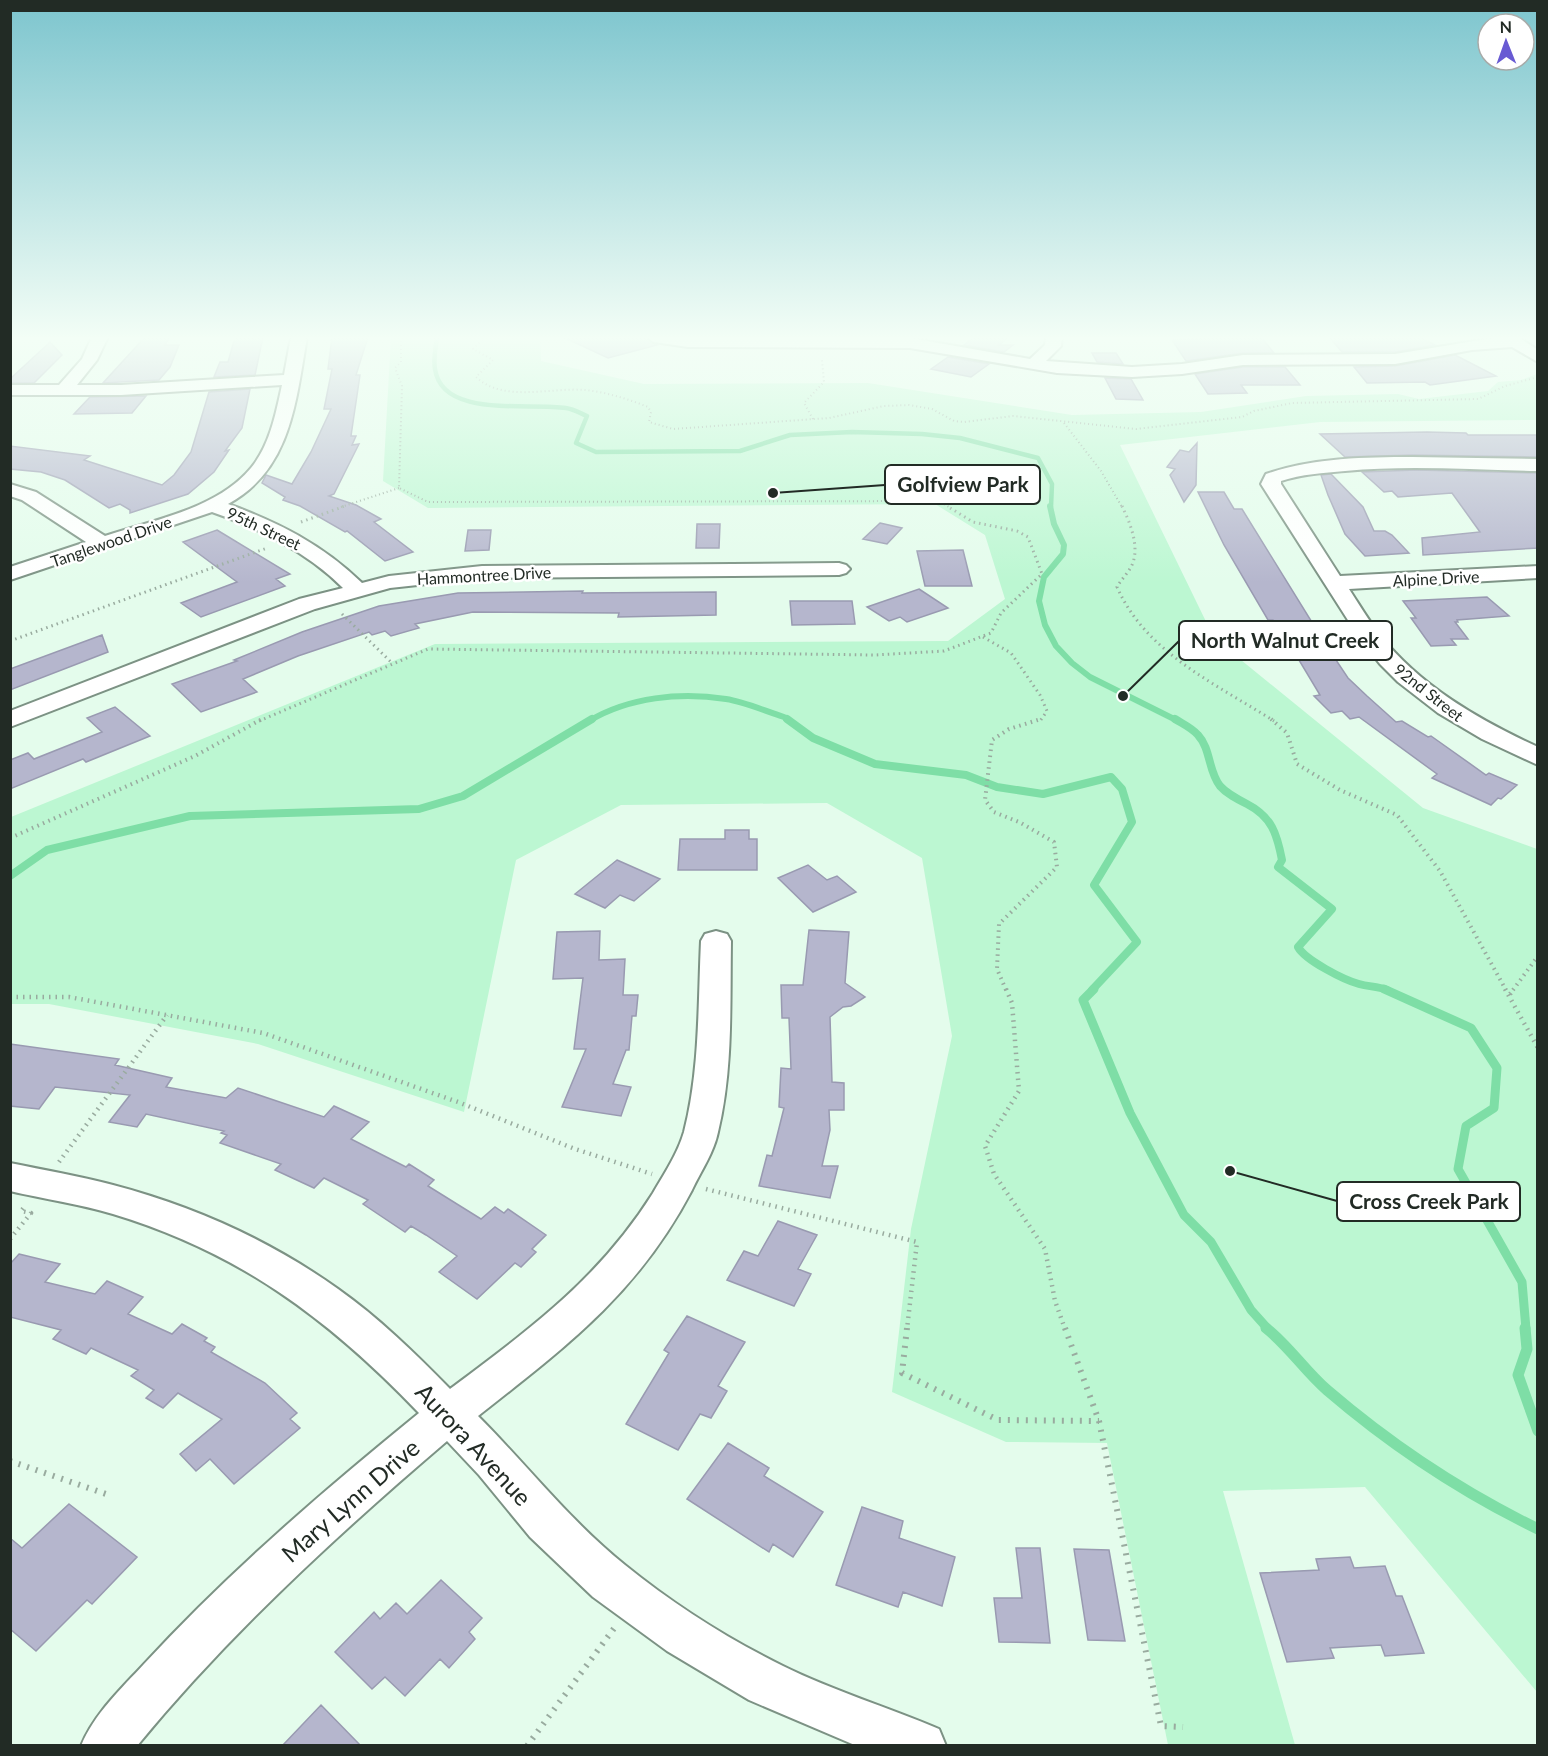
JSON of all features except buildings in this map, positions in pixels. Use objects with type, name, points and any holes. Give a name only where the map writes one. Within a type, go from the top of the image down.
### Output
[{"type":"street","name":"95th Street","points":[[211,505],[243,486],[258,472],[276,440],[281,419]]},
{"type":"street","name":"92nd Street","points":[[1538,465],[1389,462],[1324,467],[1273,478],[1272,490],[1371,639],[1388,660],[1411,682],[1472,724],[1538,757]]},
{"type":"street","points":[[10,490],[29,496],[102,543]]},
{"type":"street","name":"95th Street","points":[[211,505],[272,539],[315,552],[356,589]]},
{"type":"street","name":"Tanglewood Drive","points":[[10,574],[194,513],[211,505]]},
{"type":"street","name":"Hammontree Drive","points":[[10,720],[307,604],[356,589],[417,577],[482,572],[839,569]]},
{"type":"street","name":"Alpine Drive","points":[[1334,583],[1538,572]]},
{"type":"street","name":"Mary Lynn Drive","points":[[105,1746],[144,1697],[298,1542],[449,1415],[555,1333],[597,1292],[633,1250],[677,1182],[700,1134],[712,1073],[716,941]]},
{"type":"street","name":"Aurora Avenue","points":[[27,1180],[113,1199],[187,1224],[258,1258],[334,1308],[388,1353],[494,1461],[546,1522],[609,1581],[683,1635],[766,1683],[922,1746]]},
{"type":"path","points":[[399,488],[401,419]]},
{"type":"path","points":[[650,419],[649,422],[654,425],[673,429],[813,419]]},
{"type":"path","points":[[950,419],[964,422],[989,419]]},
{"type":"path","points":[[1038,419],[1154,429],[1228,419]]},
{"type":"path","points":[[1064,422],[1111,483],[1118,502],[1131,522],[1135,548],[1134,560],[1117,587],[1121,600],[1144,631],[1195,670],[1286,731],[1292,753],[1297,764],[1303,769],[1340,790],[1397,815],[1440,872],[1510,994],[1538,1048]]},
{"type":"path","points":[[10,641],[399,488],[428,502],[939,501],[973,522],[1017,531],[1031,540],[1042,574],[1001,613],[992,633],[944,651],[875,655],[438,648],[422,651],[247,726],[195,756],[10,838]]},
{"type":"path","points":[[331,597],[334,606],[393,664]]},
{"type":"path","points":[[982,636],[1011,653],[1040,695],[1047,711],[1040,721],[1009,729],[992,740],[985,801],[994,812],[1019,822],[1054,842],[1058,867],[999,924],[997,969],[1012,1003],[1019,1091],[985,1146],[994,1174],[1045,1249],[1055,1301],[1099,1420],[1161,1726],[1182,1727]]},
{"type":"path","points":[[1510,994],[1538,956]]},
{"type":"path","points":[[10,997],[69,997],[263,1033],[458,1102],[575,1149],[677,1182],[917,1242],[902,1373],[998,1420],[1099,1420]]},
{"type":"path","points":[[10,1239],[31,1213],[21,1211],[27,1180],[167,1015]]},
{"type":"path","points":[[10,1461],[109,1495]]},
{"type":"path","points":[[527,1746],[635,1600]]},
{"type":"green space","points":[[386,419],[1537,419],[1320,422],[1120,445],[1214,638],[1423,808],[1537,849],[1537,1692],[1365,1487],[1223,1491],[1295,1745],[1168,1745],[1107,1443],[1006,1442],[892,1392],[911,1229],[952,1036],[922,858],[827,803],[621,805],[516,860],[464,1112],[258,1044],[49,1004],[11,1004],[11,817],[435,644],[948,641],[1005,599],[985,535],[935,504],[428,508],[383,481]]},
{"type":"waterway","points":[[586,419],[576,443],[596,452],[740,451],[790,435],[852,432],[922,434],[960,438],[1038,458],[1052,484],[1051,507]]},
{"type":"waterway","points":[[1050,506],[1054,524],[1064,545],[1063,554],[1044,577],[1039,601],[1045,625],[1056,646],[1090,677],[1178,721]]},
{"type":"waterway","points":[[589,721],[621,706],[655,698],[691,696],[733,700],[787,719]]},
{"type":"waterway","points":[[10,876],[47,850],[190,816],[419,809],[463,796],[592,719]]},
{"type":"waterway","points":[[787,719],[813,738],[875,764],[966,775],[997,787],[1043,794],[1111,777],[1122,789],[1132,822],[1094,885],[1137,942],[1092,990]]},
{"type":"waterway","points":[[1175,719],[1198,735],[1208,753],[1213,774],[1220,786],[1255,809],[1268,821],[1275,834],[1282,860],[1278,867],[1332,909],[1298,947],[1308,958],[1344,978],[1385,989]]},
{"type":"waterway","points":[[1094,989],[1083,1000],[1130,1113],[1184,1215],[1211,1242],[1251,1310],[1268,1329]]},
{"type":"waterway","points":[[1385,989],[1471,1028],[1497,1068],[1494,1108],[1466,1126],[1458,1169],[1522,1282],[1526,1329]]},
{"type":"waterway","points":[[1266,1328],[1327,1390],[1376,1430],[1455,1483],[1538,1529]]},
{"type":"waterway","points":[[1525,1328],[1527,1349],[1518,1375],[1538,1431]]},
{"type":"place","name":"Golfview Park","points":[[773,493]]},
{"type":"place","name":"North Walnut Creek","points":[[1123,696]]},
{"type":"place","name":"Cross Creek Park","points":[[1230,1171]]}]
